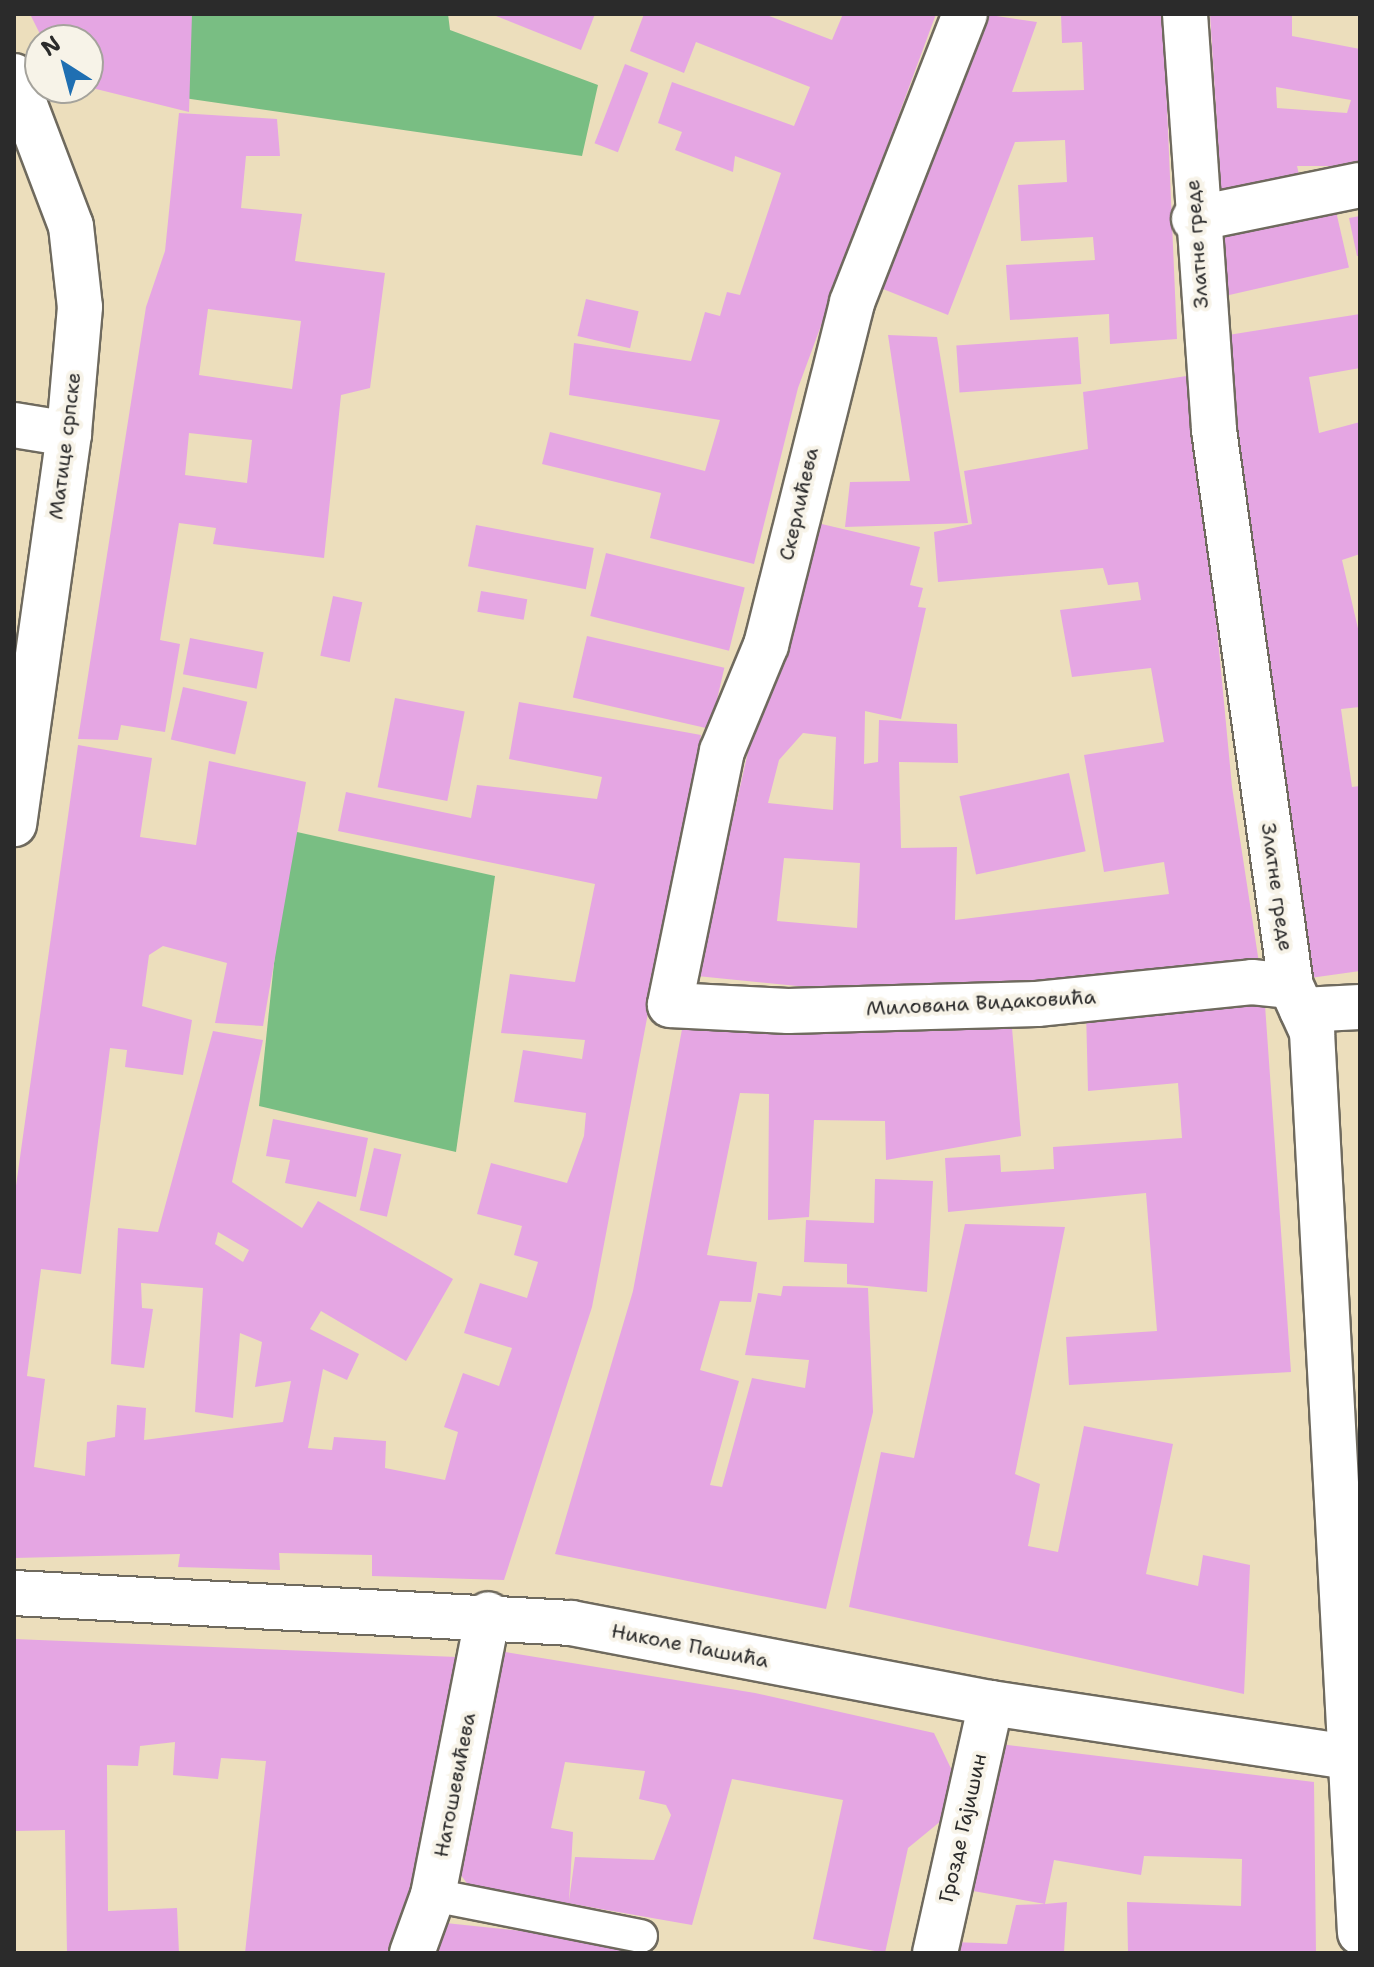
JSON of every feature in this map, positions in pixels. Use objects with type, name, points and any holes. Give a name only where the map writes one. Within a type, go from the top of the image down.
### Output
[{"type":"street","name":"Скерлићева","points":[[670,1005],[722,751],[766,645],[852,303],[965,14]]},
{"type":"street","name":"Златне греде","points":[[1185,14],[1194,219],[1214,430],[1297,998],[1314,1063],[1356,1759],[1360,1933]]},
{"type":"street","name":"Матице српске","points":[[14,76],[77,262],[69,434],[14,824]]},
{"type":"street","points":[[1194,219],[1360,185]]},
{"type":"street","points":[[14,425],[69,434]]},
{"type":"street","name":"Милована Видаковића","points":[[670,1005],[788,1011],[1037,1004],[1252,982],[1297,998],[1360,1007]]},
{"type":"street","name":"Николе Пашића","points":[[14,1593],[488,1614],[991,1703],[1356,1759]]},
{"type":"street","name":"Натошевићева","points":[[412,1953],[433,1895],[488,1614]]},
{"type":"street","name":"Грозде Гајишин","points":[[935,1953],[991,1703]]},
{"type":"lane","points":[[433,1895],[641,1936]]},
{"type":"green space","points":[[184,14],[448,14],[450,30],[598,85],[582,156],[177,97]]},
{"type":"green space","points":[[288,830],[495,876],[456,1152],[259,1106]]},
{"type":"building","points":[[30,14],[192,14],[189,112],[104,91],[104,24],[35,24]]},
{"type":"building","points":[[491,14],[595,14],[581,50]]},
{"type":"building","points":[[644,14],[764,14],[832,40],[843,14],[936,14],[798,388],[754,564],[650,538],[661,493],[542,464],[550,432],[705,471],[720,420],[569,395],[574,343],[691,361],[705,312],[720,316],[727,292],[740,295],[781,173],[735,156],[733,172],[675,150],[682,132],[658,123],[672,82],[794,126],[810,87],[696,42],[684,73],[630,51]]},
{"type":"building","points":[[983,14],[1037,22],[1012,92],[1084,90],[1082,42],[1062,43],[1061,14],[1163,14],[1177,339],[1110,344],[1109,314],[1010,320],[1006,265],[1095,260],[1093,237],[1021,241],[1018,185],[1067,182],[1065,140],[1015,142],[948,315],[878,287]]},
{"type":"building","points":[[1210,14],[1292,14],[1292,36],[1360,49],[1360,166],[1297,166],[1302,187],[1222,204]],"holes":[[[1276,87],[1351,100],[1347,113],[1277,108]]]},
{"type":"building","points":[[625,64],[648,73],[618,152],[595,143]]},
{"type":"building","points":[[179,113],[277,119],[280,156],[246,156],[241,208],[302,214],[295,261],[385,273],[370,388],[341,395],[324,558],[213,544],[216,528],[179,523],[160,640],[180,644],[165,732],[121,725],[118,740],[78,739],[146,307],[165,251]],"holes":[[[208,309],[301,321],[292,389],[199,375]],[[189,433],[252,440],[247,483],[185,475]]]},
{"type":"building","points":[[1335,207],[1349,267],[1228,295],[1214,235]]},
{"type":"building","points":[[1360,216],[1360,256],[1357,256],[1349,218]]},
{"type":"building","points":[[586,299],[639,311],[630,348],[577,336]]},
{"type":"building","points":[[1360,314],[1360,368],[1309,377],[1319,433],[1360,422],[1360,554],[1342,560],[1360,637],[1360,707],[1341,709],[1352,787],[1360,786],[1360,971],[1310,978],[1222,336]]},
{"type":"building","points":[[888,335],[937,337],[968,523],[845,527],[850,482],[910,481]]},
{"type":"building","points":[[1078,337],[1081,384],[960,392],[956,346]]},
{"type":"building","points":[[1193,375],[1232,787],[1259,963],[961,990],[858,992],[697,976],[748,752],[813,522],[920,547],[910,585],[923,588],[918,607],[926,608],[901,719],[865,711],[864,764],[878,762],[879,720],[957,724],[958,763],[899,762],[901,848],[957,847],[955,920],[1169,894],[1164,862],[1104,872],[1084,755],[1164,742],[1151,668],[1072,677],[1060,610],[1141,600],[1138,582],[1108,585],[1103,568],[938,582],[934,532],[972,524],[964,471],[1088,449],[1083,392]],"holes":[[[803,733],[836,737],[833,810],[768,803],[779,760]],[[784,858],[860,863],[857,928],[777,921]]]},
{"type":"building","points":[[476,525],[594,548],[586,589],[468,566]]},
{"type":"building","points":[[606,553],[745,588],[729,651],[590,616]]},
{"type":"building","points":[[481,591],[527,599],[524,620],[477,612]]},
{"type":"building","points":[[333,596],[362,602],[350,662],[320,656]]},
{"type":"building","points":[[587,636],[724,668],[710,729],[573,697]]},
{"type":"building","points":[[190,638],[264,652],[257,689],[183,674]]},
{"type":"building","points":[[183,687],[247,702],[235,754],[171,740]]},
{"type":"building","points":[[395,698],[465,712],[447,801],[378,787]]},
{"type":"building","points":[[519,702],[701,735],[592,1307],[504,1580],[372,1576],[372,1555],[279,1553],[280,1570],[178,1567],[180,1554],[14,1558],[14,1200],[78,745],[152,758],[140,837],[196,845],[209,761],[306,782],[263,1026],[215,1023],[227,963],[163,946],[149,955],[142,1006],[192,1020],[183,1075],[125,1067],[127,1050],[110,1048],[81,1274],[41,1269],[27,1376],[45,1379],[34,1467],[85,1476],[87,1442],[115,1437],[117,1405],[146,1408],[144,1440],[283,1422],[291,1381],[255,1387],[262,1342],[240,1333],[233,1418],[195,1412],[203,1288],[141,1283],[142,1308],[153,1309],[144,1368],[111,1364],[118,1228],[158,1232],[213,1031],[263,1040],[232,1182],[302,1228],[318,1201],[453,1279],[406,1361],[321,1311],[310,1329],[359,1354],[347,1380],[323,1369],[308,1448],[332,1450],[334,1437],[386,1441],[385,1468],[445,1480],[458,1432],[444,1427],[463,1373],[499,1386],[512,1348],[464,1333],[480,1283],[527,1298],[538,1262],[514,1255],[522,1226],[477,1214],[491,1163],[567,1183],[584,1136],[586,1113],[514,1102],[523,1050],[582,1059],[585,1040],[501,1033],[510,974],[575,982],[595,884],[338,831],[346,792],[471,818],[477,785],[597,799],[602,777],[509,759]],"holes":[[[218,1232],[249,1250],[243,1262],[215,1244]]]},
{"type":"building","points":[[1069,773],[1086,851],[976,875],[959,796]]},
{"type":"building","points":[[1264,991],[1291,1372],[1069,1385],[1066,1337],[1157,1331],[1146,1193],[948,1212],[945,1158],[1000,1155],[1001,1172],[1054,1169],[1053,1147],[1182,1138],[1178,1083],[1088,1091],[1086,1010]]},
{"type":"building","points":[[1011,1016],[1021,1136],[886,1160],[885,1121],[814,1120],[809,1217],[768,1220],[769,1094],[740,1093],[707,1255],[757,1262],[751,1302],[720,1301],[700,1370],[739,1381],[710,1485],[722,1487],[752,1378],[805,1388],[809,1360],[745,1355],[758,1293],[781,1296],[783,1286],[868,1288],[873,1412],[826,1609],[555,1554],[633,1291],[683,1024]]},
{"type":"building","points":[[273,1119],[368,1138],[356,1197],[285,1183],[290,1160],[266,1156]]},
{"type":"building","points":[[374,1148],[401,1154],[387,1217],[360,1210]]},
{"type":"building","points":[[875,1179],[933,1181],[927,1292],[847,1284],[847,1264],[804,1262],[806,1220],[874,1223]]},
{"type":"building","points":[[965,1224],[1065,1227],[1015,1474],[1040,1484],[1028,1546],[1058,1552],[1084,1426],[1173,1444],[1146,1574],[1198,1586],[1203,1555],[1250,1565],[1244,1694],[849,1607],[881,1452],[914,1458]]},
{"type":"building","points":[[14,1639],[457,1657],[442,1782],[396,1953],[245,1953],[266,1761],[221,1758],[218,1779],[173,1775],[175,1742],[140,1746],[138,1766],[107,1765],[108,1911],[177,1908],[179,1953],[67,1953],[65,1830],[14,1831]]},
{"type":"building","points":[[505,1652],[755,1693],[934,1733],[957,1781],[947,1816],[908,1848],[885,1953],[813,1939],[843,1800],[732,1779],[692,1925],[469,1886],[457,1870]],"holes":[[[565,1762],[645,1771],[639,1799],[666,1805],[671,1815],[654,1860],[575,1857],[569,1901],[573,1832],[551,1828]]]},
{"type":"building","points":[[999,1744],[1314,1782],[1316,1953],[1128,1953],[1127,1902],[1241,1906],[1242,1859],[1144,1856],[1141,1875],[1054,1860],[1045,1904],[962,1889]]},
{"type":"building","points":[[1067,1902],[1064,1952],[950,1953],[952,1942],[1007,1944],[1016,1905]]},
{"type":"building","points":[[436,1922],[647,1944],[647,1953],[426,1953]]}]
